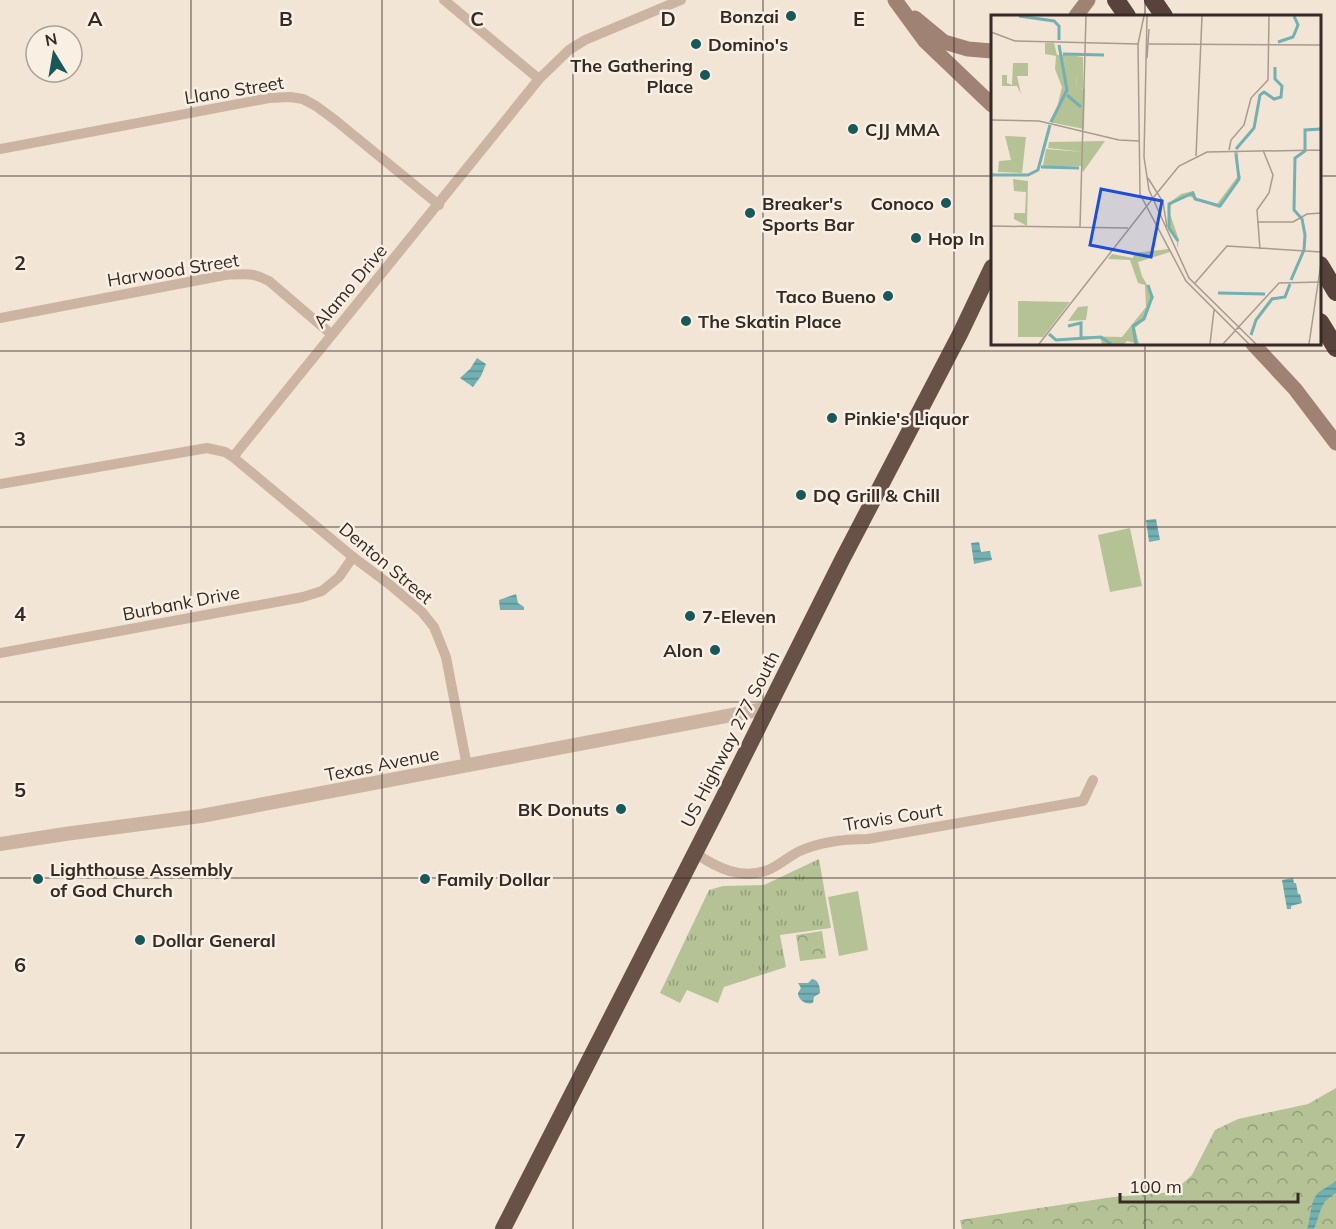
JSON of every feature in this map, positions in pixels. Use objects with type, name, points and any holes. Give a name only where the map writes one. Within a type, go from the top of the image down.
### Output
[{"type":"highway","points":[[1153,0],[1163,15]]},
{"type":"highway","points":[[1321,267],[1336,292]]},
{"type":"highway","name":"US Highway 277 South","points":[[503,1229],[836,570],[991,271]]},
{"type":"highway","points":[[1321,324],[1336,348]]},
{"type":"main road","points":[[1077,15],[1088,0]]},
{"type":"main road","points":[[1153,15],[1163,0]]},
{"type":"main road","points":[[896,2],[944,42],[968,49],[991,51]]},
{"type":"main road","points":[[896,2],[925,41],[991,103]]},
{"type":"main road","points":[[1254,345],[1294,389],[1336,443]]},
{"type":"street","points":[[444,0],[539,80]]},
{"type":"street","name":"Alamo Drive","points":[[233,457],[539,80],[569,50],[585,40],[655,5],[681,0]]},
{"type":"street","name":"Llano Street","points":[[0,149],[269,98],[290,97],[303,99],[322,111],[439,205]]},
{"type":"street","name":"Harwood Street","points":[[0,318],[225,275],[244,274],[258,275],[269,281],[331,334]]},
{"type":"street","points":[[0,484],[207,448],[225,452],[233,457]]},
{"type":"street","name":"Denton Street","points":[[233,457],[389,584],[422,612],[434,627],[446,657],[467,766]]},
{"type":"street","name":"Burbank Drive","points":[[0,654],[303,597],[322,591],[339,577],[353,557]]},
{"type":"street","name":"Texas Avenue","points":[[0,844],[201,816],[768,708]]},
{"type":"street","name":"Travis Court","points":[[695,853],[727,871],[747,874],[768,870],[799,852],[816,846],[1083,801],[1093,780]]},
{"type":"green space","points":[[1130,528],[1142,586],[1110,592],[1098,535]]},
{"type":"green space","points":[[819,859],[831,928],[780,935],[786,967],[724,987],[718,1003],[687,990],[680,1003],[660,993],[709,890],[723,886],[764,885]]},
{"type":"green space","points":[[858,891],[868,950],[839,956],[828,897]]},
{"type":"green space","points":[[822,931],[826,958],[800,961],[796,935]]},
{"type":"green space","points":[[1336,1088],[1336,1229],[962,1229],[960,1220],[1113,1197],[1173,1192],[1192,1175],[1215,1130],[1238,1119],[1308,1104]]},
{"type":"water","points":[[477,358],[486,364],[473,387],[460,378]]},
{"type":"water","points":[[1156,519],[1160,540],[1149,542],[1146,520]]},
{"type":"water","points":[[979,542],[981,552],[990,551],[992,560],[974,564],[971,543]]},
{"type":"water","points":[[516,594],[518,603],[524,607],[524,610],[500,610],[499,600]]},
{"type":"water","points":[[1293,878],[1302,903],[1287,909],[1282,880]]},
{"type":"water","points":[[812,979],[818,982],[820,993],[814,997],[813,1003],[808,1003],[799,998],[798,993],[801,988],[798,983],[808,983]]},
{"type":"water","points":[[1336,1181],[1336,1193],[1323,1204],[1314,1229],[1307,1229],[1316,1195]]},
{"type":"place","name":"Bonzai","points":[[791,16]]},
{"type":"place","name":"Domino's","points":[[696,44]]},
{"type":"place","name":"The Gathering Place","points":[[705,75]]},
{"type":"place","name":"CJJ MMA","points":[[853,129]]},
{"type":"place","name":"Conoco","points":[[946,203]]},
{"type":"place","name":"Breaker's Sports Bar","points":[[750,213]]},
{"type":"place","name":"Hop In","points":[[916,238]]},
{"type":"place","name":"Taco Bueno","points":[[888,296]]},
{"type":"place","name":"The Skatin Place","points":[[686,321]]},
{"type":"place","name":"Pinkie's Liquor","points":[[832,418]]},
{"type":"place","name":"DQ Grill & Chill","points":[[801,495]]},
{"type":"place","name":"7-Eleven","points":[[690,616]]},
{"type":"place","name":"Alon","points":[[715,650]]},
{"type":"place","name":"BK Donuts","points":[[621,809]]},
{"type":"place","name":"Lighthouse Assembly of God Church","points":[[38,879]]},
{"type":"place","name":"Family Dollar","points":[[425,879]]},
{"type":"place","name":"Dollar General","points":[[140,940]]}]
